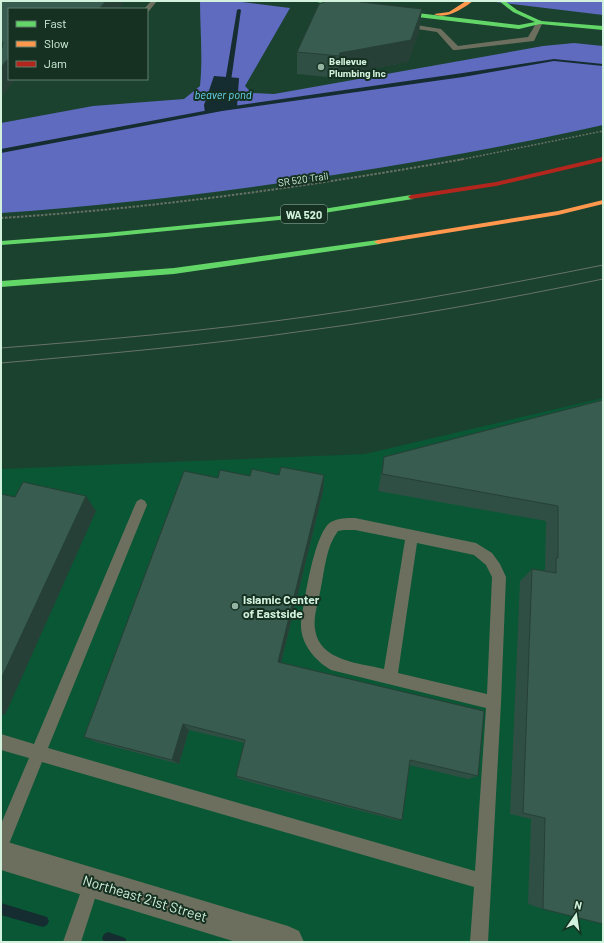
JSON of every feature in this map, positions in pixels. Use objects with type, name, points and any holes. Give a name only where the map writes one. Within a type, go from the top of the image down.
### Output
[{"type":"main road","points":[[314,1],[360,7]]},
{"type":"main road","points":[[470,1],[458,10],[445,15],[383,9],[448,19],[519,27],[540,22]]},
{"type":"main road","points":[[502,1],[519,13],[540,22]]},
{"type":"main road","points":[[435,7],[474,12]]},
{"type":"main road","points":[[502,15],[540,22],[603,28]]},
{"type":"main road","name":"WA 520","points":[[1,243],[106,235],[278,218],[496,184],[603,159]]},
{"type":"main road","points":[[1,284],[174,272],[379,242],[550,214],[603,202]]},
{"type":"street","name":"Northeast 21st Street","points":[[1,855],[288,942]]},
{"type":"lane","points":[[439,30],[448,19]]},
{"type":"lane","points":[[394,24],[439,30],[456,48],[531,39],[540,22]]},
{"type":"lane","points":[[1,843],[141,505]]},
{"type":"lane","points":[[479,942],[494,703],[499,577],[496,568],[484,553],[476,549],[355,524],[344,524],[334,527],[324,544],[307,626],[311,640],[317,652],[326,660],[336,665],[494,703]]},
{"type":"lane","points":[[390,677],[412,536]]},
{"type":"lane","points":[[1,742],[483,881]]},
{"type":"lane","points":[[72,942],[92,883]]},
{"type":"path","name":"SR 520 Trail","points":[[1,218],[42,216],[184,202],[352,179],[603,131]]},
{"type":"shaded area","points":[[200,1],[234,1],[290,8],[245,86],[252,93],[274,94],[543,46],[574,43],[603,46],[603,125],[466,153],[316,178],[106,204],[1,213],[1,123],[93,106],[184,99],[200,86]]},
{"type":"shaded area","points":[[486,1],[603,1],[603,15],[495,2]]},
{"type":"shaded area","points":[[603,398],[603,942],[1,942],[1,469],[365,454]]},
{"type":"water","name":"beaver pond","points":[[214,76],[239,78],[237,108],[205,113],[204,105]]},
{"type":"building","points":[[1,1],[106,1],[100,8],[8,8],[8,59],[1,67],[1,48],[3,42],[1,42]]},
{"type":"building","points":[[327,1],[360,1],[422,9],[411,40],[340,53],[339,56],[297,52],[319,4]]},
{"type":"building","points":[[603,400],[603,924],[543,909],[545,818],[523,813],[532,569],[556,573],[556,558],[558,558],[558,506],[382,474],[384,457]]},
{"type":"building","points":[[281,467],[324,475],[278,662],[484,711],[478,776],[410,760],[402,820],[236,776],[245,740],[183,724],[172,760],[84,737],[184,471],[218,478],[220,470],[250,476],[252,469],[279,475]]},
{"type":"building","points":[[23,482],[86,496],[1,679],[1,494],[15,497]]},
{"type":"waterway","points":[[227,88],[239,10]]},
{"type":"waterway","points":[[224,110],[554,60],[603,65]]},
{"type":"waterway","points":[[1,151],[220,110]]},
{"type":"waterway","points":[[1,909],[43,921]]},
{"type":"waterway","points":[[108,938],[121,942]]},
{"type":"tram line","points":[[1,348],[153,335],[305,317],[380,306],[529,280],[603,265]]},
{"type":"tram line","points":[[1,363],[195,345],[348,325],[530,294],[603,279]]},
{"type":"traffic: fast","points":[[314,1],[352,6]]},
{"type":"traffic: fast","points":[[502,1],[515,11],[540,22]]},
{"type":"traffic: fast","points":[[392,12],[519,27],[540,22],[603,28]]},
{"type":"traffic: fast","points":[[1,243],[106,235],[279,218],[411,197]]},
{"type":"traffic: fast","points":[[1,284],[174,271],[378,242]]},
{"type":"traffic: slow","points":[[437,14],[450,13],[470,1]]},
{"type":"traffic: slow","points":[[378,242],[558,213],[603,202]]},
{"type":"traffic: jam","points":[[411,197],[496,184],[603,159]]},
{"type":"place","name":"Bellevue Plumbing Inc","points":[[321,67]]},
{"type":"place","name":"Islamic Center of Eastside","points":[[235,606]]}]
